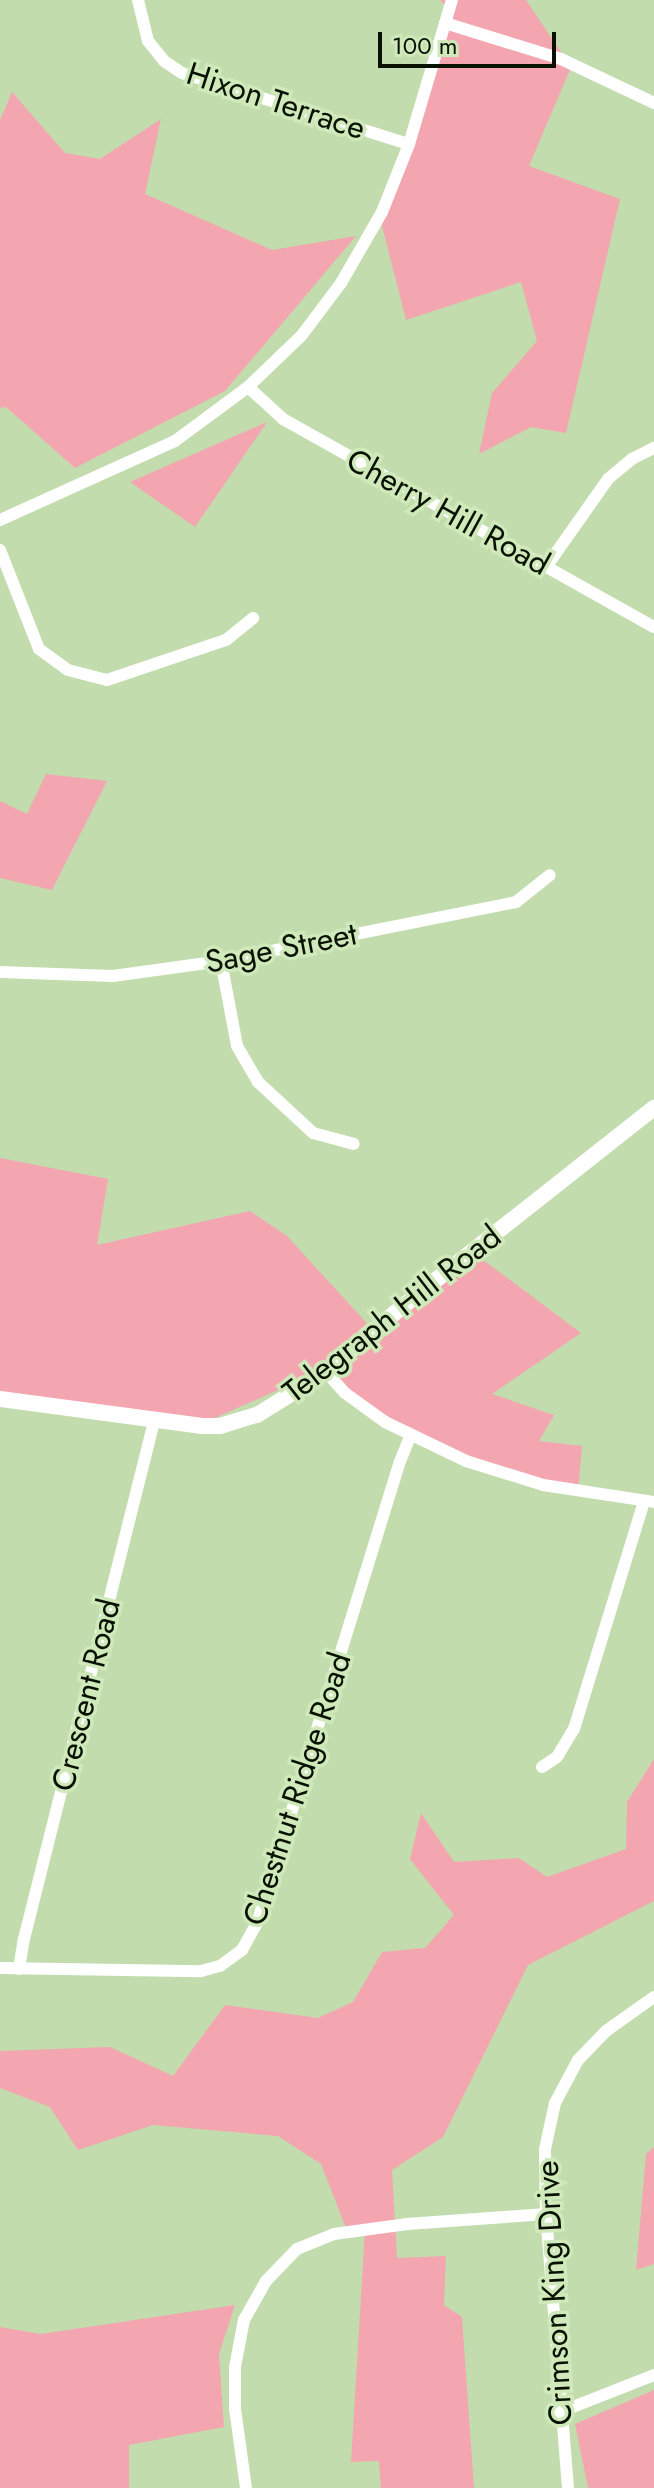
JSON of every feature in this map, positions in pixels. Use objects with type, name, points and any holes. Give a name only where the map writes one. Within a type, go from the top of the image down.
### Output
[{"type":"street","name":"Hixon Terrace","points":[[138,0],[148,41],[164,61],[182,73],[409,144]]},
{"type":"street","points":[[0,520],[175,441],[248,387],[302,335],[341,283],[382,212],[409,144],[452,0]]},
{"type":"street","points":[[445,23],[561,59],[654,103]]},
{"type":"street","name":"Cherry Hill Road","points":[[248,387],[283,419],[654,627]]},
{"type":"street","points":[[546,567],[608,479],[632,459],[654,448]]},
{"type":"street","points":[[0,550],[39,649],[68,670],[107,680],[226,640],[253,618]]},
{"type":"street","name":"Sage Street","points":[[0,972],[113,976],[221,961],[516,902],[550,875]]},
{"type":"street","points":[[221,961],[237,1046],[258,1082],[313,1133],[354,1144]]},
{"type":"street","name":"Telegraph Hill Road","points":[[0,1399],[154,1422],[211,1426],[238,1422],[274,1407],[326,1372],[403,1306],[654,1108]]},
{"type":"street","points":[[326,1372],[350,1398],[411,1435],[518,1479],[649,1501],[574,1729],[557,1757],[542,1767]]},
{"type":"street","name":"Crescent Road","points":[[19,1969],[154,1422]]},
{"type":"street","name":"Chestnut Ridge Road","points":[[0,1968],[201,1971],[220,1966],[242,1950],[257,1923],[399,1464],[411,1435]]},
{"type":"street","name":"Crimson King Drive","points":[[568,2488],[546,2214],[545,2149],[555,2103],[578,2060],[606,2031],[654,1997]]},
{"type":"street","points":[[246,2488],[235,2395],[235,2367],[244,2320],[266,2281],[297,2249],[334,2234],[407,2224],[546,2214]]},
{"type":"street","points":[[560,2412],[654,2375]]},
{"type":"shaded area","points":[[440,0],[526,0],[571,67],[529,166],[620,199],[566,433],[531,427],[479,454],[492,393],[537,341],[521,282],[406,320],[378,210],[454,15]]},
{"type":"shaded area","points":[[12,92],[65,153],[100,159],[161,119],[145,194],[272,250],[356,236],[225,391],[75,468],[6,407],[0,408],[0,120]]},
{"type":"shaded area","points":[[267,422],[195,527],[130,482]]},
{"type":"shaded area","points":[[46,774],[107,781],[52,890],[0,878],[0,801],[27,814]]},
{"type":"shaded area","points":[[0,1158],[108,1179],[97,1245],[250,1211],[287,1236],[373,1330],[471,1251],[581,1333],[492,1394],[554,1415],[539,1441],[582,1446],[578,1492],[441,1452],[317,1373],[192,1428],[0,1397]]},
{"type":"shaded area","points":[[654,1759],[654,1901],[528,1965],[443,2137],[392,2170],[397,2258],[446,2256],[444,2305],[462,2317],[474,2488],[381,2488],[379,2461],[351,2462],[365,2230],[347,2231],[321,2164],[278,2136],[153,2125],[78,2150],[50,2107],[0,2088],[0,2051],[110,2047],[173,2076],[225,2005],[318,2018],[353,2002],[382,1952],[425,1948],[454,1915],[410,1859],[421,1813],[454,1862],[519,1858],[547,1877],[626,1849],[627,1802]]},
{"type":"shaded area","points":[[654,2147],[654,2264],[636,2270],[646,2154]]},
{"type":"shaded area","points":[[235,2305],[219,2354],[224,2427],[129,2445],[129,2488],[0,2488],[0,2327],[41,2334]]},
{"type":"shaded area","points":[[654,2390],[654,2488],[588,2488],[575,2424]]}]
